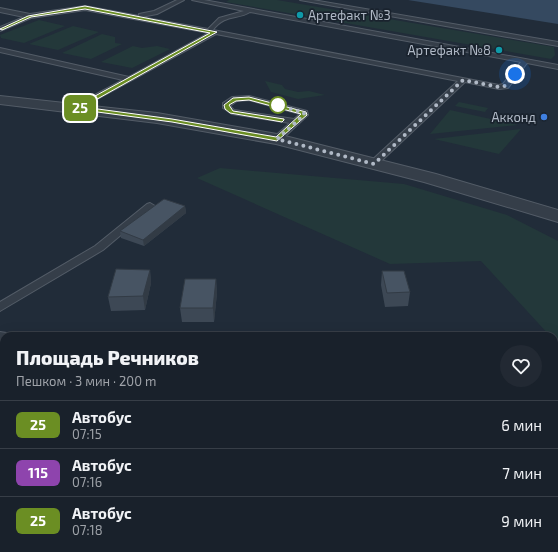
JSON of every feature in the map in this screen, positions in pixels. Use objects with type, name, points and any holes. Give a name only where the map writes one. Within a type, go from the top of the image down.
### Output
[{"type":"street","points":[[0,100],[165,119],[277,139],[430,178],[558,216]]},
{"type":"lane","points":[[134,16],[155,13],[181,0]]},
{"type":"lane","points":[[195,0],[558,67]]},
{"type":"lane","points":[[303,0],[558,44]]},
{"type":"lane","points":[[0,29],[30,16],[85,8],[134,16],[499,87],[505,86],[525,61]]},
{"type":"lane","points":[[0,10],[30,16]]},
{"type":"lane","points":[[77,108],[212,32],[215,23],[233,14],[254,11]]},
{"type":"lane","points":[[0,50],[129,79]]},
{"type":"lane","points":[[374,164],[463,80]]},
{"type":"lane","points":[[277,139],[304,115],[304,113],[249,98],[234,99],[226,105],[232,112],[296,122]]},
{"type":"lane","points":[[0,307],[100,248],[150,206]]},
{"type":"green space","points":[[229,0],[277,0],[554,47],[555,55],[551,59],[226,2]]},
{"type":"green space","points":[[39,20],[65,26],[24,43],[1,38],[0,35]]},
{"type":"green space","points":[[73,26],[99,32],[58,50],[29,44]]},
{"type":"green space","points":[[102,34],[115,37],[115,43],[122,44],[91,59],[62,53]]},
{"type":"green space","points":[[133,46],[142,48],[157,46],[170,49],[132,68],[101,62]]},
{"type":"green space","points":[[265,81],[282,85],[285,89],[298,92],[309,91],[325,95],[298,99],[271,92]]},
{"type":"green space","points":[[459,102],[488,108],[485,112],[455,106]]},
{"type":"green space","points":[[450,110],[518,125],[430,134]]},
{"type":"green space","points":[[521,129],[499,154],[434,139]]},
{"type":"green space","points":[[220,168],[404,184],[507,215],[558,241],[558,332],[546,332],[481,261],[390,264],[197,178]]},
{"type":"water","points":[[408,0],[558,0],[558,24]]},
{"type":"building","points":[[164,199],[185,206],[143,240],[120,231]]},
{"type":"building","points":[[116,269],[150,270],[143,296],[108,297]]},
{"type":"building","points":[[382,271],[404,271],[410,292],[387,293]]},
{"type":"building","points":[[185,279],[216,279],[213,308],[180,308]]},
{"type":"bus line","name":"25","points":[[0,29],[30,16],[72,8],[85,8],[215,32],[77,108],[172,120],[277,139],[304,115],[304,113],[302,111],[249,98],[234,99],[226,105],[232,112],[282,120]]},
{"type":"place","name":"Артефакт №3","points":[[300,15]]},
{"type":"place","name":"Артефакт №8","points":[[499,50]]},
{"type":"place","name":"Акконд","points":[[544,117]]},
{"type":"route","points":[[278,105],[274,104],[302,111],[304,115],[277,139],[374,164],[463,80],[499,87],[505,86],[515,74]]}]
